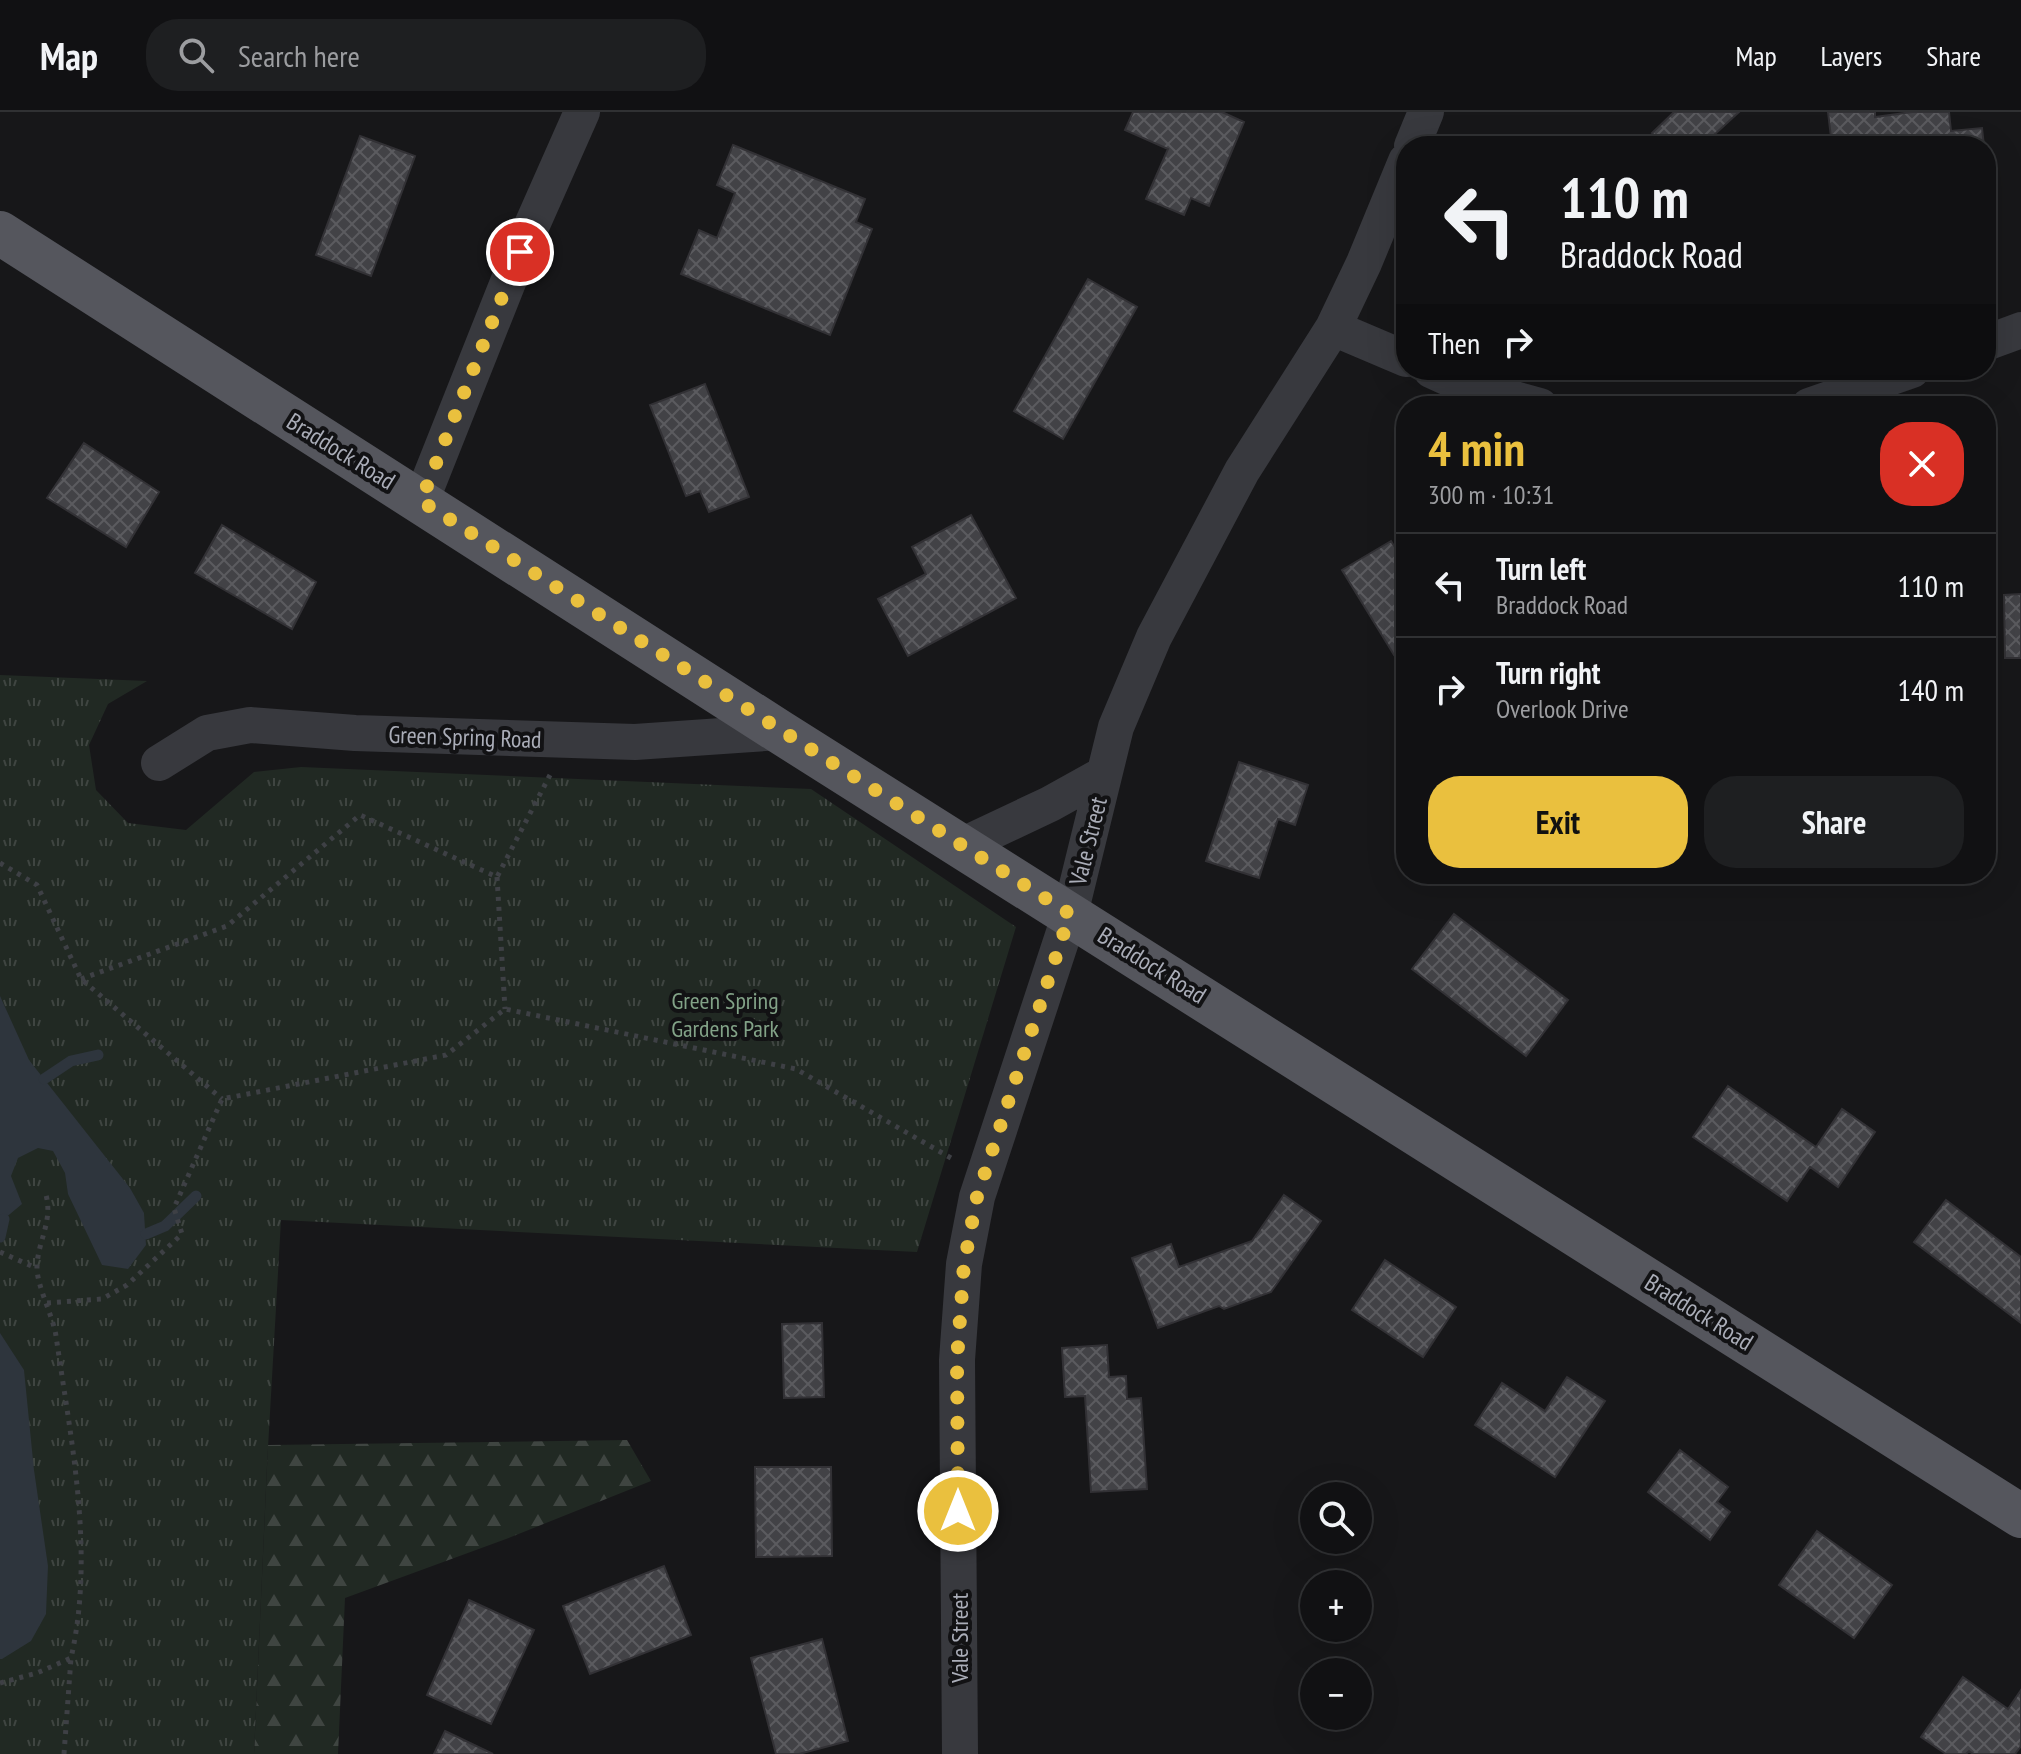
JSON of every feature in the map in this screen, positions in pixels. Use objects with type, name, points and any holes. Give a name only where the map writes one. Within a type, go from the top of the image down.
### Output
[{"type":"main road","name":"Braddock Road","points":[[0,233],[780,732],[2021,1516]]},
{"type":"street","points":[[421,501],[520,252],[582,112]]},
{"type":"street","points":[[1416,136],[1426,112]]},
{"type":"street","name":"Vale Street","points":[[960,1754],[957,1360],[964,1264],[984,1176],[1070,914],[1116,727],[1154,637],[1242,471],[1333,328],[1396,185]]},
{"type":"street","points":[[1333,328],[1396,355]]},
{"type":"street","points":[[1996,339],[2021,330]]},
{"type":"street","points":[[1453,380],[1504,396]]},
{"type":"street","points":[[1838,396],[1883,380]]},
{"type":"street","name":"Green Spring Road","points":[[159,763],[207,733],[250,725],[355,733],[635,742],[780,732]]},
{"type":"street","name":"Vale Street","points":[[963,845],[1050,804],[1104,774]]},
{"type":"path","points":[[505,1009],[497,877],[567,740]]},
{"type":"path","points":[[81,979],[227,926],[360,815],[497,877]]},
{"type":"path","points":[[0,863],[37,885],[81,979],[222,1099]]},
{"type":"path","points":[[222,1099],[446,1055],[505,1009],[796,1069],[984,1176]]},
{"type":"path","points":[[47,1303],[102,1299],[127,1285],[182,1234],[174,1208],[222,1099]]},
{"type":"path","points":[[46,1195],[50,1210],[36,1268],[55,1331],[77,1485],[81,1582],[71,1658],[64,1754]]},
{"type":"path","points":[[0,1252],[36,1268]]},
{"type":"path","points":[[0,1683],[37,1673],[71,1658]]},
{"type":"green space","name":"Green Spring Gardens Park","points":[[0,675],[147,681],[108,704],[89,745],[96,790],[128,823],[186,830],[254,772],[301,767],[811,789],[1016,927],[917,1252],[281,1220],[254,1754],[0,1754]]},
{"type":"green space","points":[[627,1440],[651,1481],[345,1598],[338,1754],[254,1754],[268,1445]]},
{"type":"shaded area","points":[[0,996],[29,1060],[130,1188],[144,1213],[146,1245],[128,1269],[102,1265],[68,1194],[65,1173],[53,1151],[38,1148],[18,1158],[11,1176],[22,1204],[4,1219],[0,1215]]},
{"type":"shaded area","points":[[0,1333],[24,1370],[48,1566],[46,1614],[31,1641],[2,1659],[0,1659]]},
{"type":"building","points":[[1133,112],[1222,112],[1244,122],[1209,206],[1191,198],[1184,215],[1146,199],[1168,149],[1125,130]]},
{"type":"building","points":[[1674,112],[1739,112],[1713,136],[1655,136],[1652,133]]},
{"type":"building","points":[[1828,112],[1875,112],[1875,117],[1912,112],[1949,112],[1951,131],[1982,128],[1983,136],[1831,136]]},
{"type":"building","points":[[360,136],[415,156],[371,276],[316,255]]},
{"type":"building","points":[[733,145],[865,199],[856,222],[872,229],[830,335],[681,274],[699,230],[717,238],[735,193],[717,185]]},
{"type":"building","points":[[1088,279],[1137,307],[1063,439],[1014,411]]},
{"type":"building","points":[[705,384],[749,497],[709,512],[700,491],[686,496],[650,405]]},
{"type":"building","points":[[84,443],[159,492],[126,547],[47,498]]},
{"type":"building","points":[[971,515],[1016,598],[908,656],[878,599],[926,574],[912,547]]},
{"type":"building","points":[[222,525],[316,582],[292,629],[195,573]]},
{"type":"building","points":[[1391,541],[1396,549],[1396,654],[1394,655],[1342,570]]},
{"type":"building","points":[[2021,594],[2021,658],[2005,658],[2004,595]]},
{"type":"building","points":[[1239,762],[1308,785],[1295,825],[1278,819],[1259,878],[1206,861]]},
{"type":"building","points":[[1454,914],[1568,1000],[1526,1056],[1412,969]]},
{"type":"building","points":[[1728,1086],[1816,1147],[1842,1109],[1875,1132],[1838,1187],[1810,1167],[1787,1201],[1693,1137]]},
{"type":"building","points":[[1284,1195],[1321,1221],[1271,1292],[1224,1309],[1219,1306],[1158,1328],[1132,1258],[1171,1244],[1179,1267],[1252,1241]]},
{"type":"building","points":[[1946,1200],[2021,1257],[2021,1323],[1914,1242]]},
{"type":"building","points":[[1385,1260],[1456,1307],[1423,1357],[1352,1310]]},
{"type":"building","points":[[822,1323],[824,1397],[784,1398],[782,1324]]},
{"type":"building","points":[[1107,1345],[1109,1377],[1126,1376],[1127,1399],[1141,1398],[1147,1489],[1091,1492],[1085,1396],[1065,1397],[1062,1348]]},
{"type":"building","points":[[1567,1377],[1605,1401],[1555,1477],[1475,1425],[1502,1383],[1545,1411]]},
{"type":"building","points":[[1680,1450],[1728,1487],[1717,1502],[1730,1512],[1710,1540],[1648,1492]]},
{"type":"building","points":[[755,1467],[831,1467],[832,1556],[756,1557]]},
{"type":"building","points":[[1817,1531],[1892,1585],[1854,1638],[1779,1585]]},
{"type":"building","points":[[664,1566],[691,1635],[590,1674],[563,1606]]},
{"type":"building","points":[[469,1600],[534,1630],[491,1724],[427,1695]]},
{"type":"building","points":[[822,1639],[848,1741],[799,1754],[776,1754],[751,1658]]},
{"type":"building","points":[[1963,1677],[2008,1709],[2021,1690],[2021,1746],[2015,1754],[1973,1754],[1969,1751],[1966,1754],[1946,1754],[1921,1737]]},
{"type":"building","points":[[445,1731],[493,1754],[434,1754]]},
{"type":"waterway","points":[[44,1079],[71,1061],[98,1055]]},
{"type":"waterway","points":[[146,1234],[165,1226],[196,1196]]},
{"type":"waterway","points":[[0,1237],[4,1219]]},
{"type":"route","points":[[520,252],[421,501],[1070,914],[977,1197],[964,1264],[957,1360],[958,1511]]}]
